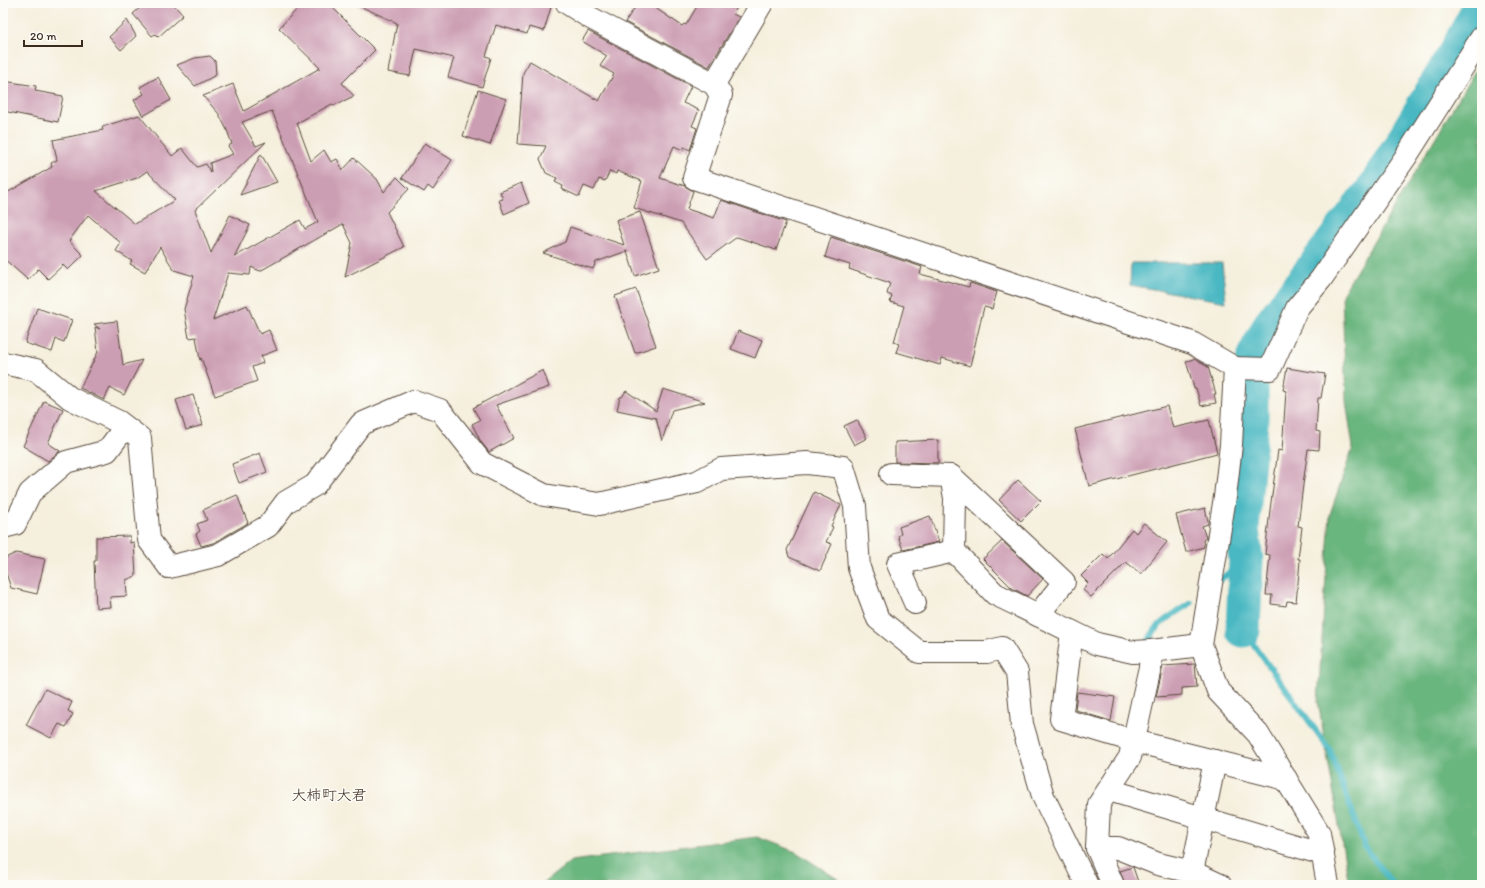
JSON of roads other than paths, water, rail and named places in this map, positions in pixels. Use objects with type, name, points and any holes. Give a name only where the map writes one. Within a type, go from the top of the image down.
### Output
[{"type":"street","points":[[567,3],[589,17],[714,84],[721,95],[694,178],[1192,343],[1235,368],[1270,369],[1297,308],[1322,278],[1405,158],[1482,37]]},
{"type":"street","points":[[714,84],[762,3]]},
{"type":"street","points":[[3,363],[36,370],[70,398],[119,422],[140,438],[149,540],[168,567],[218,555],[268,526],[286,502],[315,485],[361,424],[414,401],[440,410],[482,463],[544,495],[599,504],[697,482],[722,469],[807,463],[843,467],[855,506],[859,568],[878,619],[919,652],[987,652],[1002,648],[1017,672],[1022,724],[1043,796],[1087,885]]},
{"type":"street","points":[[1235,368],[1231,445],[1225,497],[1201,645],[1218,691],[1258,734],[1319,833],[1328,885]]},
{"type":"street","points":[[3,527],[15,524],[30,493],[66,462],[107,451],[125,427]]},
{"type":"street","points":[[891,474],[951,476],[1064,582],[1038,615]]},
{"type":"street","points":[[951,476],[955,498],[954,551],[995,594],[1097,644],[1142,652],[1201,645]]},
{"type":"street","points":[[915,603],[898,564],[954,551]]},
{"type":"street","points":[[1072,632],[1061,719],[1127,739],[1286,779]]},
{"type":"street","points":[[1113,885],[1097,848],[1098,804],[1109,790],[1130,757],[1127,739],[1150,667],[1142,652]]},
{"type":"street","points":[[1193,878],[1215,761]]},
{"type":"street","points":[[1109,790],[1323,854]]},
{"type":"street","points":[[1097,848],[1118,848],[1193,878],[1220,885]]},
{"type":"water","points":[[1131,263],[1222,263],[1226,302],[1130,285]]},
{"type":"waterway","points":[[1243,630],[1246,560],[1242,529],[1251,422],[1251,378],[1254,356],[1270,325],[1377,184],[1453,57],[1475,17],[1480,3]]},
{"type":"waterway","points":[[1218,581],[1246,560]]},
{"type":"waterway","points":[[1146,647],[1149,639],[1158,626],[1170,616],[1191,603]]},
{"type":"waterway","points":[[1243,630],[1330,750],[1365,847],[1393,885]]},
{"type":"waterway","points":[[1089,807],[1089,799],[1109,770]]},
{"type":"district","name":"大柿町大君","points":[[329,795]]}]
